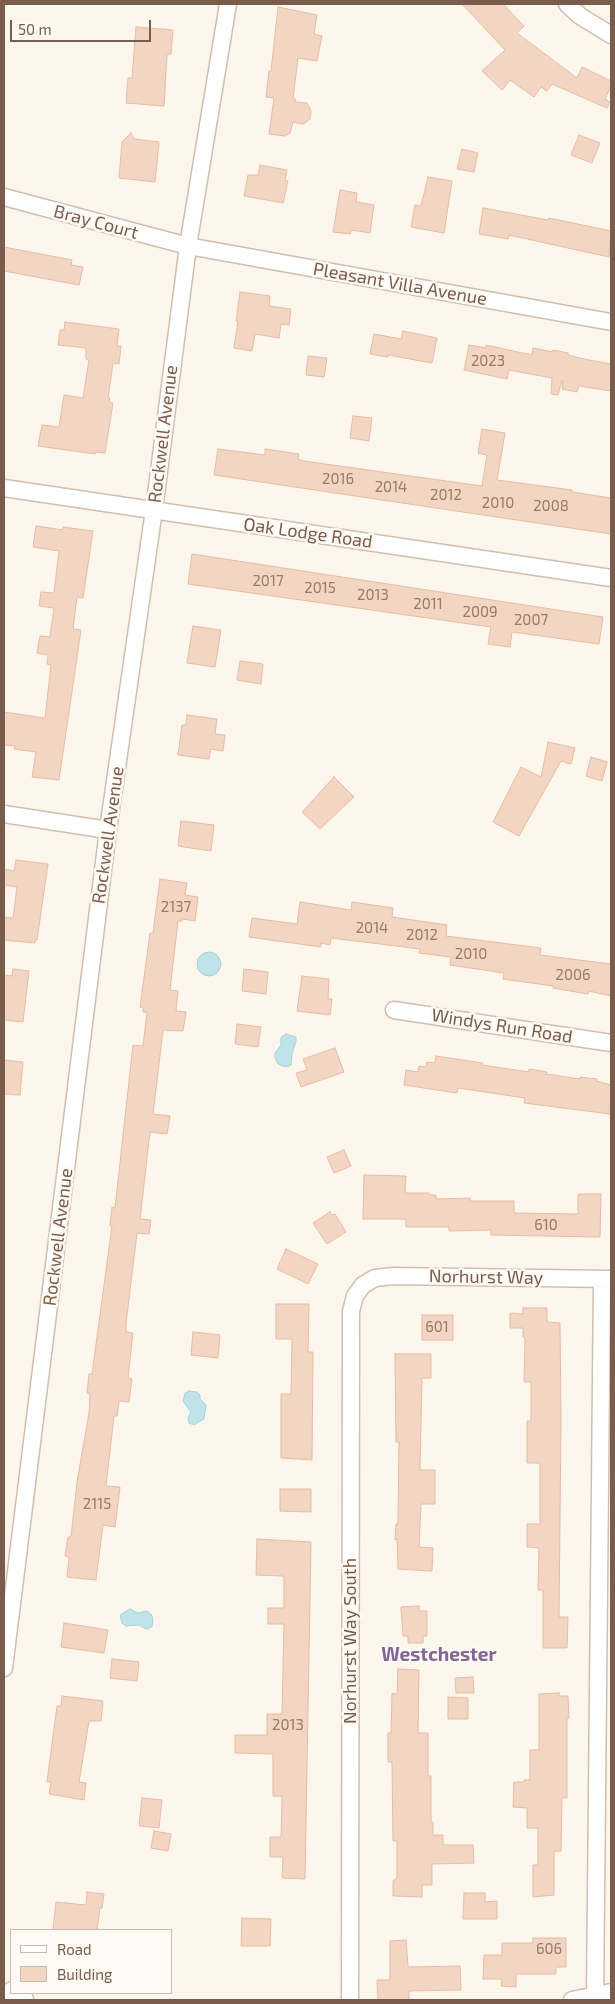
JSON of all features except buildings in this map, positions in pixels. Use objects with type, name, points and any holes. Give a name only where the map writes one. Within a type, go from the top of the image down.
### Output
[{"type":"street","name":"Rockwell Avenue","points":[[4,1668],[108,830],[154,510],[188,246],[228,4]]},
{"type":"street","points":[[567,4],[580,16],[611,35]]},
{"type":"street","name":"Bray Court","points":[[4,197],[188,246]]},
{"type":"street","name":"Pleasant Villa Avenue","points":[[188,246],[611,322]]},
{"type":"street","name":"Oak Lodge Road","points":[[4,488],[611,578]]},
{"type":"street","points":[[4,814],[108,830]]},
{"type":"street","name":"Windys Run Road","points":[[394,1010],[611,1043]]},
{"type":"street","name":"Norhurst Way","points":[[363,1285],[376,1278],[393,1276],[606,1279]]},
{"type":"street","points":[[595,1998],[606,1279]]},
{"type":"street","name":"Norhurst Way South","points":[[350,2000],[351,1312],[355,1296],[363,1285]]},
{"type":"street","points":[[572,2000],[595,1998],[611,1992]]},
{"type":"water","points":[[209,952],[214,953],[220,959],[220,969],[214,975],[209,976],[204,975],[198,969],[197,964],[198,959],[204,953]]},
{"type":"water","points":[[286,1034],[296,1037],[296,1041],[291,1065],[286,1067],[278,1064],[275,1053],[281,1045],[281,1037]]},
{"type":"water","points":[[189,1391],[197,1392],[200,1395],[200,1399],[206,1405],[204,1419],[194,1425],[189,1423],[188,1418],[191,1412],[183,1401],[185,1393]]},
{"type":"water","points":[[130,1609],[138,1613],[147,1611],[151,1614],[153,1619],[152,1627],[146,1629],[139,1625],[126,1626],[122,1623],[120,1615]]},
{"type":"district","name":"Westchester","points":[[439,1655]]}]
